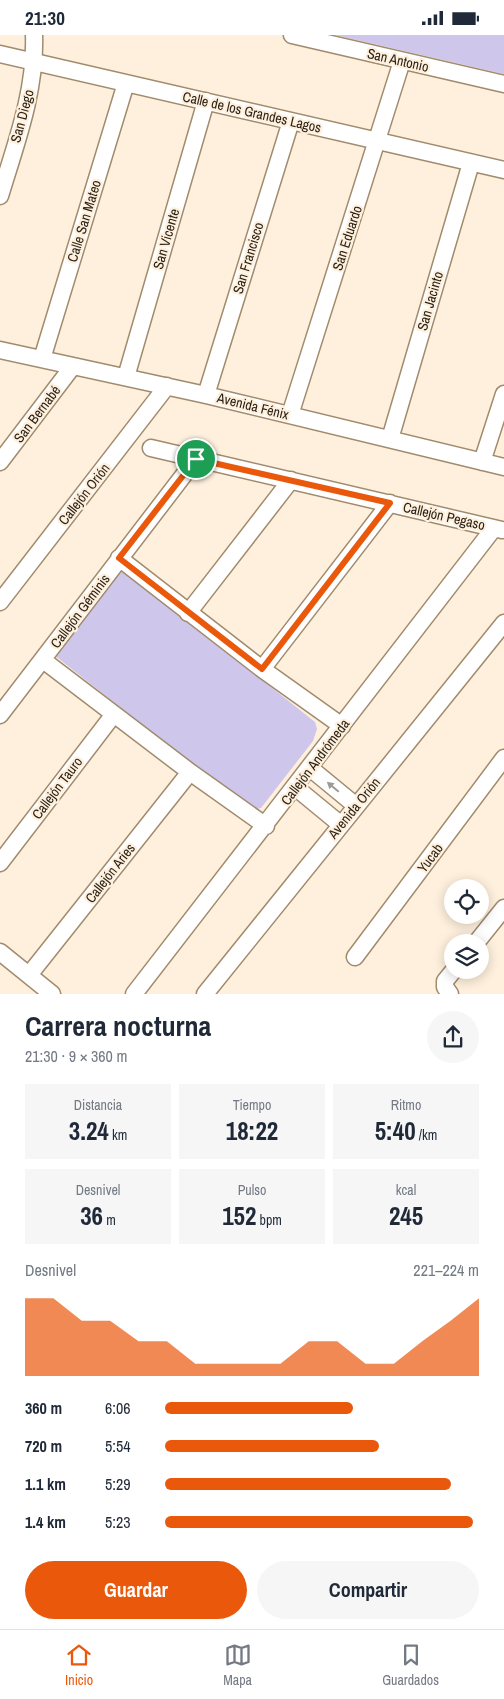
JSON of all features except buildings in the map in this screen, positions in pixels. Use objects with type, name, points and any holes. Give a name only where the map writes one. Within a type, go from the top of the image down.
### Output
[{"type":"street","name":"San Diego","points":[[0,196],[29,98],[35,62],[34,35]]},
{"type":"street","name":"San Antonio","points":[[292,35],[504,84]]},
{"type":"street","name":"Calle de los Grandes Lagos","points":[[0,53],[504,170]]},
{"type":"street","name":"San Eduardo","points":[[290,415],[378,142],[402,61]]},
{"type":"street","name":"Calle San Mateo","points":[[42,359],[126,83]]},
{"type":"street","name":"San Vicente","points":[[126,377],[206,101]]},
{"type":"street","name":"San Francisco","points":[[206,395],[291,121]]},
{"type":"street","name":"San Jacinto","points":[[390,439],[471,163]]},
{"type":"street","name":"Avenida Fénix","points":[[0,350],[206,395],[504,467]]},
{"type":"street","name":"San Bernabé","points":[[0,462],[73,366]]},
{"type":"street","name":"Callejón Orión","points":[[0,602],[167,386]]},
{"type":"street","points":[[482,462],[504,394]]},
{"type":"street","name":"Callejón Pegaso","points":[[151,448],[499,529]]},
{"type":"street","name":"Callejón Géminis","points":[[0,715],[196,459]]},
{"type":"street","points":[[188,613],[290,480]]},
{"type":"street","points":[[262,669],[390,503]]},
{"type":"street","name":"Callejón Andrómeda","points":[[134,994],[342,726],[499,529]]},
{"type":"street","points":[[119,558],[262,669],[342,726]]},
{"type":"street","name":"Avenida Orión","points":[[205,994],[355,805],[504,623]]},
{"type":"street","points":[[43,660],[190,772],[266,826]]},
{"type":"street","name":"Callejón Tauro","points":[[0,863],[114,714]]},
{"type":"street","name":"Yucab","points":[[356,957],[504,758]]},
{"type":"street","points":[[310,768],[355,805]]},
{"type":"street","name":"Callejón Aries","points":[[29,975],[190,772]]},
{"type":"street","points":[[295,787],[340,824]]},
{"type":"street","points":[[483,934],[504,907]]},
{"type":"street","points":[[0,952],[52,994]]},
{"type":"shaded area","points":[[335,35],[504,35],[504,74]]},
{"type":"shaded area","points":[[118,571],[130,575],[315,722],[317,729],[313,741],[261,808],[253,810],[246,807],[54,655]]},
{"type":"route","points":[[196,459],[390,503],[262,669],[119,558],[196,459]]}]
